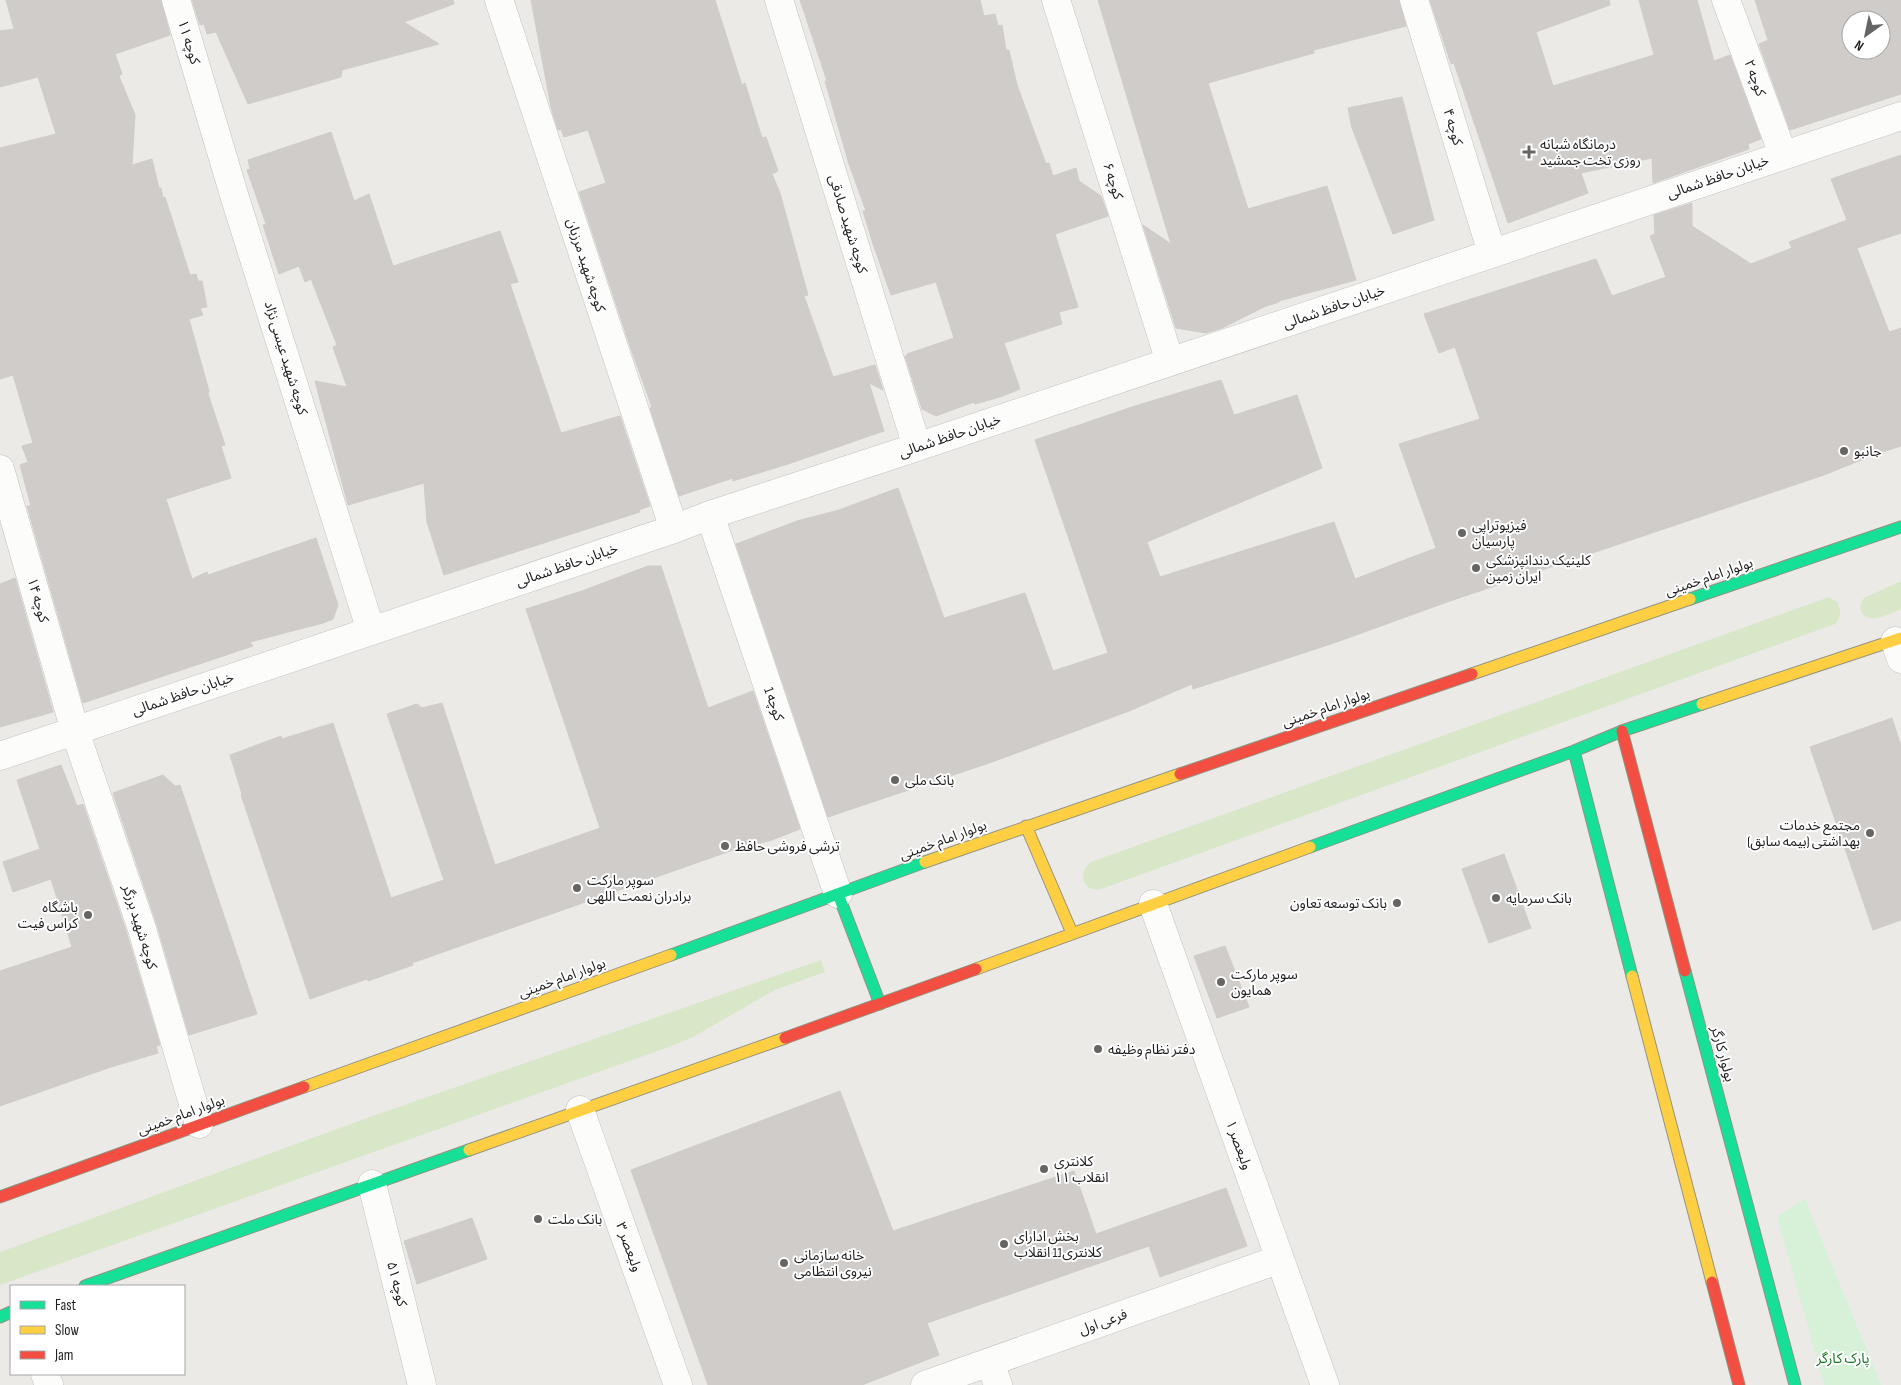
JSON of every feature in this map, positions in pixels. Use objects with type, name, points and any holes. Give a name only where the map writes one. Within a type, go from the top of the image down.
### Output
[{"type":"main road","name":"بولوار امام خمینی","points":[[0,1197],[1026,826],[1901,527]]},
{"type":"main road","points":[[88,1285],[880,1004],[1574,751],[1622,731],[1899,646]]},
{"type":"main road","name":"بولوار کارگر","points":[[1622,731],[1795,1385]]},
{"type":"main road","points":[[1574,751],[1739,1385]]},
{"type":"main road","points":[[1026,826],[1072,933]]},
{"type":"main road","points":[[838,894],[880,1004]]},
{"type":"street","name":"کوچه ۱۱","points":[[176,0],[201,85]]},
{"type":"street","name":"کوچه شهید مرزبان","points":[[499,0],[674,529]]},
{"type":"street","name":"کوچه شهید صادقی","points":[[779,0],[917,447]]},
{"type":"street","name":"کوچه ۶","points":[[1056,0],[1170,362]]},
{"type":"street","name":"کوچه ۴","points":[[1414,0],[1492,253]]},
{"type":"street","name":"کوچه ۲","points":[[1726,0],[1783,155]]},
{"type":"street","name":"کوچه شهید عیسی نژاد","points":[[201,85],[371,631]]},
{"type":"street","name":"خیابان حافظ شمالی","points":[[0,756],[674,529],[710,515],[1901,116]]},
{"type":"street","name":"کوچه ۱۴","points":[[0,469],[75,731]]},
{"type":"street","name":"کوچه 1","points":[[710,515],[838,894]]},
{"type":"street","name":"کوچه شهید برزگر","points":[[75,731],[142,929],[199,1124]]},
{"type":"street","name":"ولیعصر ۱","points":[[1153,904],[1325,1385]]},
{"type":"street","name":"ولیعصر ۳","points":[[580,1110],[678,1385]]},
{"type":"street","name":"کوچه ۵۱","points":[[372,1184],[422,1385]]},
{"type":"street","name":"فرعی اول","points":[[925,1385],[994,1374],[1280,1259]]},
{"type":"green space","points":[[1901,581],[1901,609],[1885,616],[1873,618],[1868,618],[1864,615],[1861,610],[1861,602],[1864,598]]},
{"type":"green space","points":[[1829,597],[1837,602],[1839,608],[1840,616],[1835,624],[1101,889],[1090,888],[1084,881],[1084,871],[1091,862]]},
{"type":"green space","points":[[821,960],[825,972],[775,990],[693,1037],[669,1047],[0,1285],[0,1252],[367,1118]]},
{"type":"green space","name":"پارک کارگر","points":[[1805,1199],[1881,1385],[1824,1385],[1777,1216]]},
{"type":"building","points":[[6,0],[161,0],[170,35],[115,54],[122,74],[119,76],[135,115],[132,165],[152,159],[159,188],[161,188],[163,198],[165,197],[190,275],[196,274],[198,281],[202,281],[207,307],[200,308],[203,315],[189,319],[209,391],[208,394],[225,445],[221,446],[231,478],[166,499],[192,579],[207,572],[208,575],[316,538],[338,605],[333,619],[323,623],[250,642],[253,646],[83,703],[27,506],[31,506],[20,465],[28,462],[22,446],[33,443],[13,375],[0,379],[0,148],[56,134],[38,77],[0,87],[0,31],[14,29]]},
{"type":"building","points":[[192,0],[453,0],[454,4],[404,22],[439,44],[342,70],[341,77],[248,104],[216,32],[207,34],[204,24],[200,25]]},
{"type":"building","points":[[531,0],[715,0],[742,85],[745,83],[762,138],[766,137],[778,171],[772,174],[780,193],[808,295],[804,296],[833,377],[875,365],[883,390],[869,383],[884,431],[788,464],[733,481],[733,478],[679,496],[650,408],[652,407],[579,192],[606,183],[588,130],[564,137],[561,129],[558,130],[551,107]]},
{"type":"building","points":[[800,0],[980,0],[984,16],[995,14],[998,26],[1002,25],[1006,50],[1009,50],[1017,85],[1046,164],[1049,163],[1053,176],[1076,168],[1079,181],[1101,196],[1108,216],[1055,234],[1078,307],[1059,312],[1062,324],[1004,343],[1020,389],[1000,397],[975,404],[974,402],[936,416],[922,409],[905,356],[954,338],[936,282],[891,295],[873,244],[863,211],[866,211],[849,164],[825,81],[827,81]]},
{"type":"building","points":[[1098,0],[1399,0],[1406,26],[1314,50],[1314,53],[1208,83],[1248,209],[1327,186],[1356,280],[1279,301],[1222,328],[1206,333],[1176,328],[1143,225],[1171,244]]},
{"type":"building","points":[[1430,0],[1609,0],[1610,5],[1536,32],[1553,86],[1654,55],[1639,0],[1697,0],[1714,61],[1730,55],[1761,139],[1748,144],[1749,149],[1653,183],[1652,158],[1581,173],[1588,193],[1508,223],[1454,63],[1451,64]]},
{"type":"building","points":[[1755,0],[1901,0],[1901,94],[1790,130],[1759,44],[1768,40]]},
{"type":"building","points":[[1402,97],[1434,220],[1393,234],[1352,128],[1348,108]]},
{"type":"building","points":[[331,132],[354,201],[369,194],[393,266],[500,231],[518,282],[510,284],[561,433],[620,416],[650,506],[639,510],[640,512],[444,575],[427,522],[424,483],[348,505],[315,381],[347,387],[333,347],[337,345],[311,279],[305,282],[299,266],[279,274],[263,225],[266,224],[247,170],[250,169],[248,160]]},
{"type":"building","points":[[1901,155],[1901,233],[1857,248],[1889,332],[1901,328],[1901,446],[1824,475],[1450,601],[1334,643],[1193,689],[1192,684],[1129,711],[995,761],[828,817],[736,544],[797,521],[839,510],[898,488],[944,618],[1025,593],[1053,671],[1108,653],[1035,440],[1135,406],[1221,380],[1234,415],[1297,395],[1322,468],[1147,542],[1160,577],[1334,522],[1355,579],[1436,548],[1399,444],[1480,419],[1455,347],[1439,353],[1424,314],[1596,259],[1612,296],[1666,277],[1650,236],[1655,234],[1654,215],[1692,203],[1692,226],[1751,264],[1792,248],[1789,242],[1847,220],[1831,179]]},
{"type":"building","points":[[648,566],[661,566],[708,708],[753,691],[800,829],[772,840],[753,845],[753,843],[412,963],[413,965],[368,981],[367,979],[310,999],[241,795],[230,755],[281,736],[282,739],[333,723],[391,898],[444,880],[387,714],[417,704],[422,708],[442,703],[495,865],[600,828],[526,609],[582,591]]},
{"type":"building","points":[[15,578],[53,712],[0,727],[0,584]]},
{"type":"building","name":"مجتمع خدمات بهداشتی (بیمه سابق)","points":[[1892,718],[1901,746],[1901,920],[1873,930],[1810,747]]},
{"type":"building","points":[[61,765],[77,806],[83,804],[127,934],[160,1045],[156,1046],[158,1053],[111,1067],[0,1106],[0,971],[72,947],[51,879],[13,892],[3,862],[40,849],[17,780]]},
{"type":"building","points":[[163,775],[175,786],[180,785],[257,1014],[189,1035],[157,925],[113,793]]},
{"type":"building","name":"بانک سرمایه","points":[[1504,854],[1531,928],[1489,943],[1462,869]]},
{"type":"building","name":"سوپر مارکت همایون","points":[[1225,946],[1249,1007],[1217,1018],[1194,956]]},
{"type":"building","name":"خانه سازمانی نیروی انتظامی","points":[[840,1091],[893,1231],[1074,1171],[1096,1234],[1226,1188],[1247,1246],[1160,1277],[1149,1246],[927,1323],[939,1355],[862,1385],[708,1385],[631,1170]]},
{"type":"building","points":[[472,1218],[487,1259],[417,1284],[404,1241]]},
{"type":"traffic: fast","points":[[1690,599],[1901,527]]},
{"type":"traffic: fast","points":[[1310,847],[1574,751],[1622,731],[1702,704]]},
{"type":"traffic: fast","points":[[1574,751],[1632,976]]},
{"type":"traffic: fast","points":[[671,955],[925,862]]},
{"type":"traffic: fast","points":[[838,894],[880,1004]]},
{"type":"traffic: fast","points":[[1685,971],[1795,1385]]},
{"type":"traffic: fast","points":[[88,1285],[469,1150]]},
{"type":"traffic: fast","points":[[0,1317],[10,1312]]},
{"type":"traffic: slow","points":[[1472,674],[1690,599]]},
{"type":"traffic: slow","points":[[1702,704],[1901,638]]},
{"type":"traffic: slow","points":[[925,862],[1180,774]]},
{"type":"traffic: slow","points":[[1026,826],[1072,933]]},
{"type":"traffic: slow","points":[[976,969],[1310,847]]},
{"type":"traffic: slow","points":[[304,1087],[671,955]]},
{"type":"traffic: slow","points":[[1632,976],[1712,1282]]},
{"type":"traffic: slow","points":[[469,1150],[785,1038]]},
{"type":"traffic: jam","points":[[1180,774],[1472,674]]},
{"type":"traffic: jam","points":[[1622,731],[1685,971]]},
{"type":"traffic: jam","points":[[785,1038],[976,969]]},
{"type":"traffic: jam","points":[[0,1197],[304,1087]]},
{"type":"traffic: jam","points":[[1712,1282],[1739,1385]]},
{"type":"place","name":"درمانگاه شبانه روزی تخت جمشید","points":[[1529,152]]},
{"type":"place","name":"جانبو","points":[[1844,451]]},
{"type":"place","name":"فیزیوتراپی پارسیان","points":[[1462,533]]},
{"type":"place","name":"کلینیک دندانپزشکی ایران زمین","points":[[1476,568]]},
{"type":"place","name":"بانک ملی","points":[[895,780]]},
{"type":"place","name":"مجتمع خدمات بهداشتی (بیمه سابق)","points":[[1870,833]]},
{"type":"place","name":"ترشی فروشی حافظ","points":[[725,846]]},
{"type":"place","name":"سوپر مارکت برادران نعمت اللهی","points":[[577,888]]},
{"type":"place","name":"بانک سرمایه","points":[[1496,898]]},
{"type":"place","name":"بانک توسعه تعاون","points":[[1397,903]]},
{"type":"place","name":"باشگاه کراس فیت","points":[[88,915]]},
{"type":"place","name":"سوپر مارکت همایون","points":[[1221,982]]},
{"type":"place","name":"دفتر نظام وظیفه","points":[[1098,1049]]},
{"type":"place","name":"کلانتری ۱۱ انقلاب","points":[[1044,1169]]},
{"type":"place","name":"بانک ملت","points":[[538,1219]]},
{"type":"place","name":"بخش ادارای کلانتری11 انقلاب","points":[[1004,1244]]},
{"type":"place","name":"خانه سازمانی نیروی انتظامی","points":[[784,1263]]}]
